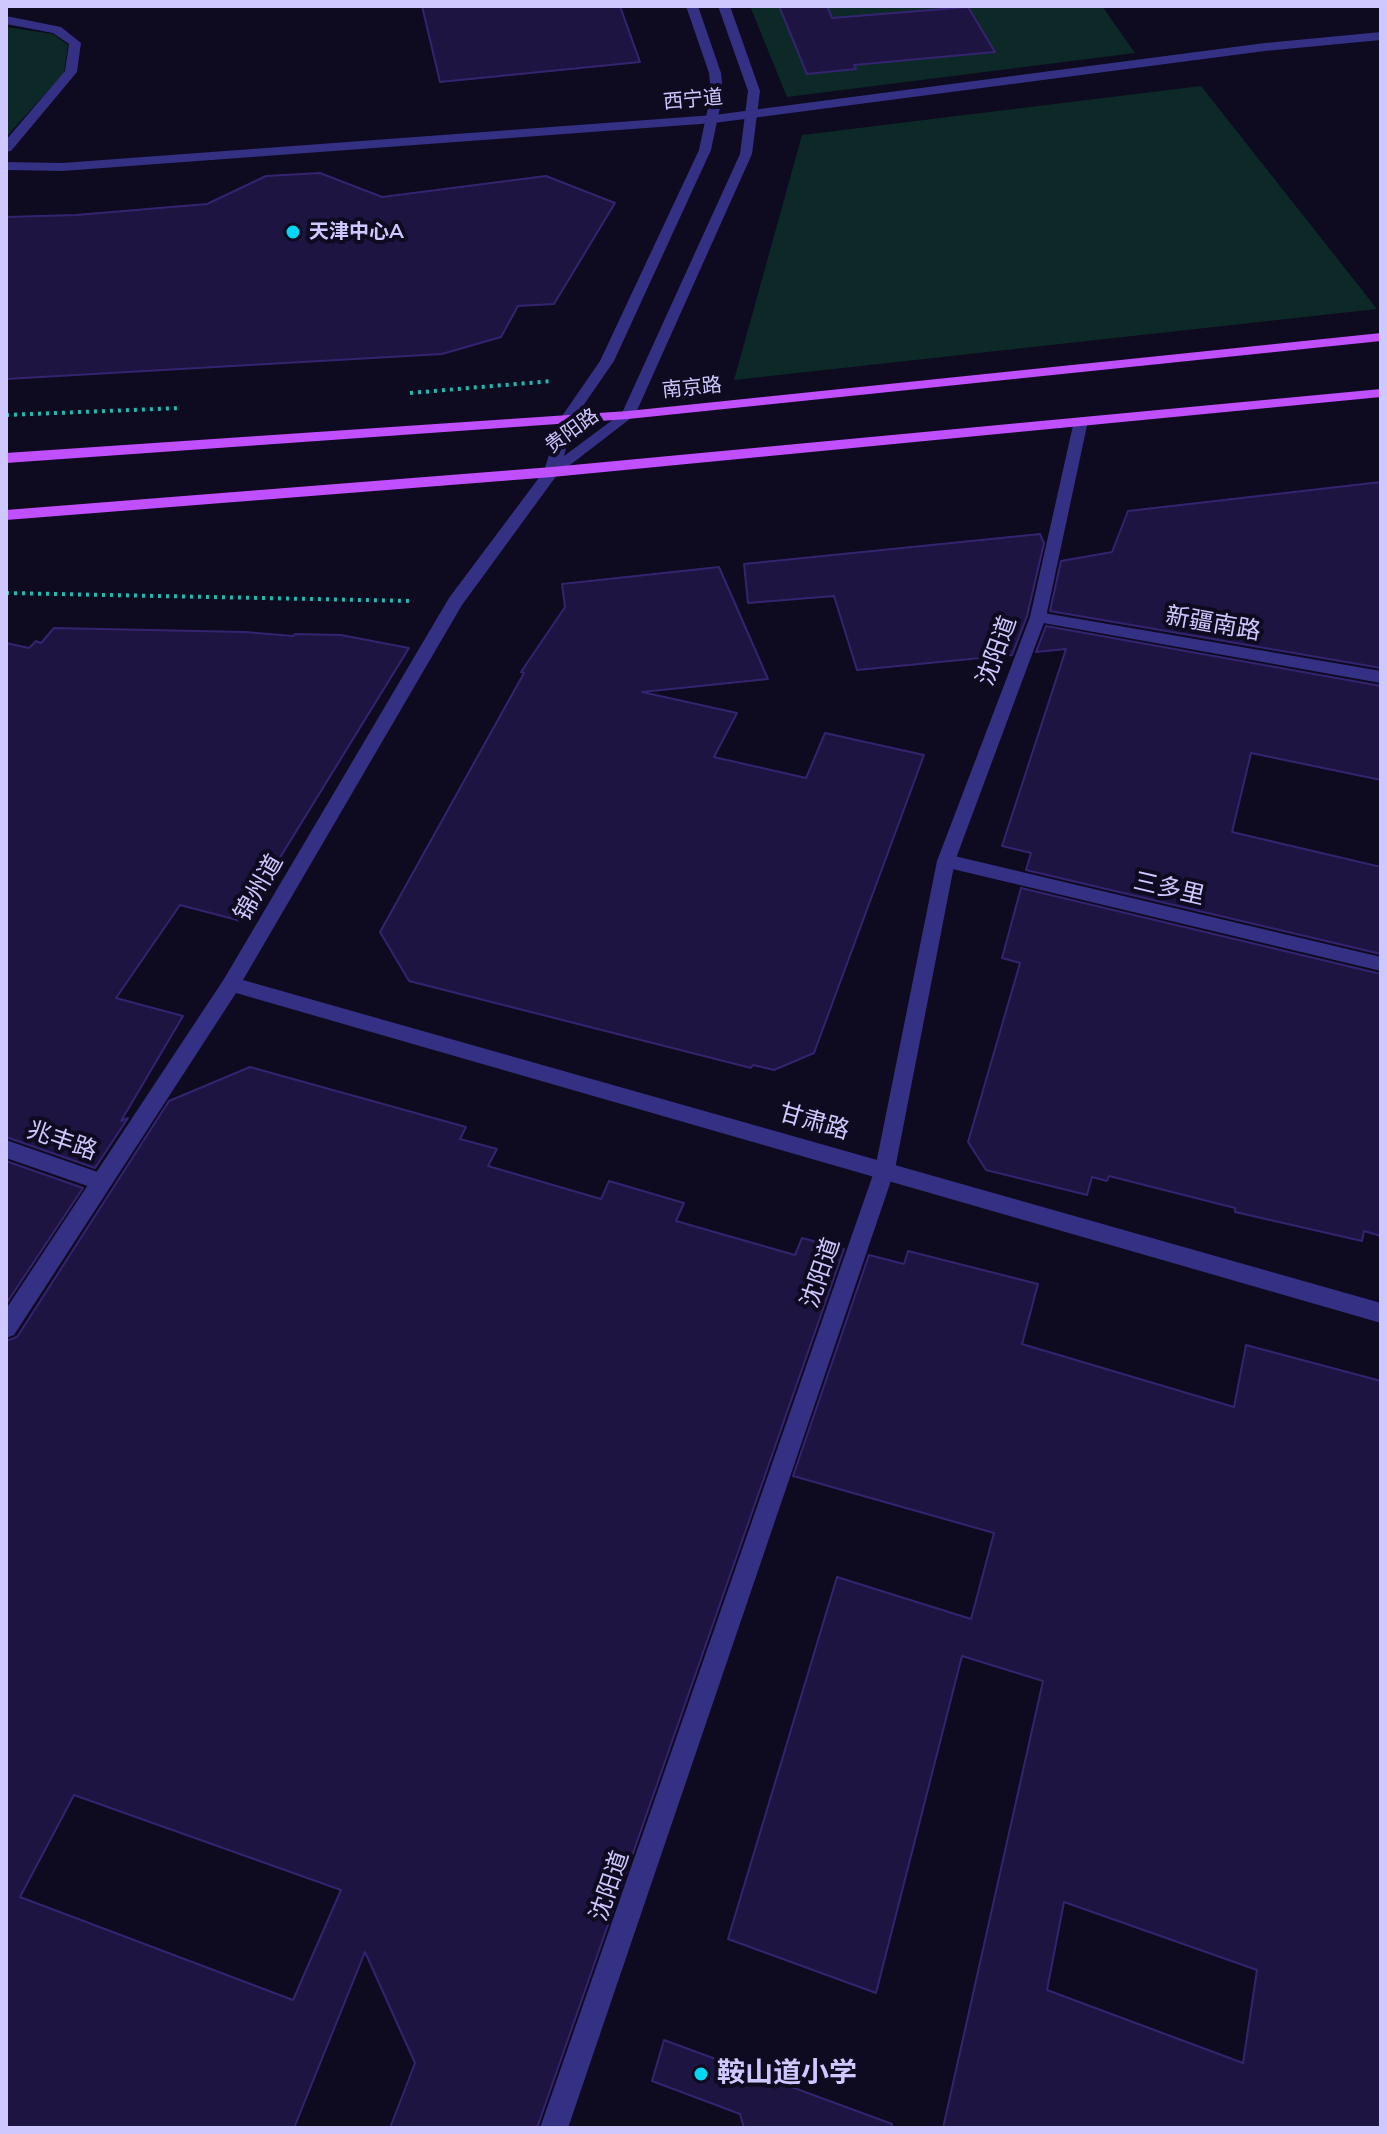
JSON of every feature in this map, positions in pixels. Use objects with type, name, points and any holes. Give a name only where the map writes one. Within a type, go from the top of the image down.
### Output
[{"type":"main road","name":"南京路","points":[[6,458],[628,415],[1381,337]]},
{"type":"main road","points":[[6,515],[552,472],[1381,393]]},
{"type":"street","name":"贵阳路","points":[[552,472],[567,419],[607,361],[705,150],[714,119],[717,93],[715,73],[692,6]]},
{"type":"street","name":"贵阳路","points":[[552,472],[628,415],[746,154],[754,91],[724,6]]},
{"type":"street","points":[[6,20],[57,30],[75,43],[71,72],[6,148]]},
{"type":"street","name":"西宁道","points":[[6,166],[62,167],[714,119],[1265,47],[1381,36]]},
{"type":"street","name":"沈阳道","points":[[554,2128],[885,1169],[946,861],[1038,617],[1081,421]]},
{"type":"street","name":"锦州道","points":[[6,1328],[231,984],[455,602],[552,472]]},
{"type":"street","name":"新疆南路","points":[[1038,617],[1381,677]]},
{"type":"street","name":"三多里","points":[[946,861],[1381,964]]},
{"type":"street","name":"甘肃路","points":[[231,984],[1381,1313]]},
{"type":"street","name":"兆丰路","points":[[6,1149],[102,1182]]},
{"type":"path","points":[[409,393],[595,377]]},
{"type":"path","points":[[6,415],[192,408]]},
{"type":"path","points":[[6,593],[455,602]]},
{"type":"green space","points":[[750,6],[1102,6],[1135,53],[787,97]]},
{"type":"green space","points":[[6,27],[53,34],[68,45],[64,73],[6,137]]},
{"type":"green space","points":[[1201,86],[1377,309],[734,380],[802,135]]},
{"type":"building","points":[[422,6],[620,6],[640,62],[440,82]]},
{"type":"building","points":[[779,6],[827,6],[832,18],[968,7],[995,52],[854,65],[856,69],[807,74]]},
{"type":"building","points":[[320,173],[382,197],[546,176],[615,203],[554,304],[518,306],[501,337],[442,354],[6,379],[6,217],[76,215],[207,204],[266,176]]},
{"type":"building","points":[[1381,482],[1381,668],[1050,611],[1061,561],[1112,552],[1128,511]]},
{"type":"building","points":[[1040,534],[1044,543],[1027,616],[1012,655],[857,670],[834,596],[748,603],[744,564]]},
{"type":"building","points":[[719,567],[768,679],[642,692],[737,713],[714,757],[806,778],[825,733],[924,755],[814,1053],[774,1070],[753,1065],[751,1068],[409,981],[380,932],[524,673],[521,672],[565,607],[562,584]]},
{"type":"building","points":[[1046,626],[1381,686],[1381,780],[1251,753],[1232,832],[1381,867],[1381,954],[1026,870],[1031,853],[1002,846],[1066,649],[1036,652]]},
{"type":"building","points":[[54,628],[341,635],[409,648],[241,921],[180,905],[116,998],[183,1016],[121,1121],[128,1118],[95,1168],[6,1137],[6,643],[29,648],[36,641],[41,643]]},
{"type":"building","points":[[1021,888],[1381,974],[1381,1236],[1364,1231],[1362,1241],[1235,1212],[1235,1208],[1109,1176],[1107,1181],[1092,1177],[1087,1195],[986,1170],[968,1142],[1020,963],[1002,958]]},
{"type":"building","points":[[250,1067],[466,1127],[460,1139],[497,1149],[488,1166],[601,1199],[609,1181],[684,1203],[676,1221],[795,1255],[802,1238],[844,1249],[537,2128],[390,2128],[415,2063],[365,1952],[294,2128],[6,2128],[6,1341],[17,1337],[169,1101]],"holes":[[[74,1795],[341,1890],[293,2000],[20,1897]]]},
{"type":"building","points":[[6,1161],[83,1188],[6,1304]]},
{"type":"building","points":[[908,1251],[1038,1284],[1022,1344],[1234,1407],[1246,1345],[1381,1381],[1381,2128],[943,2128],[1043,1681],[962,1656],[876,1993],[728,1939],[837,1577],[971,1619],[994,1533],[793,1476],[869,1255],[904,1264]],"holes":[[[1064,1902],[1257,1970],[1243,2063],[1047,1990]]]},
{"type":"building","points":[[664,2040],[892,2124],[891,2128],[744,2128],[740,2114],[652,2081]]},
{"type":"place","name":"天津中心A","points":[[293,232]]},
{"type":"place","name":"鞍山道小学","points":[[701,2074]]}]
